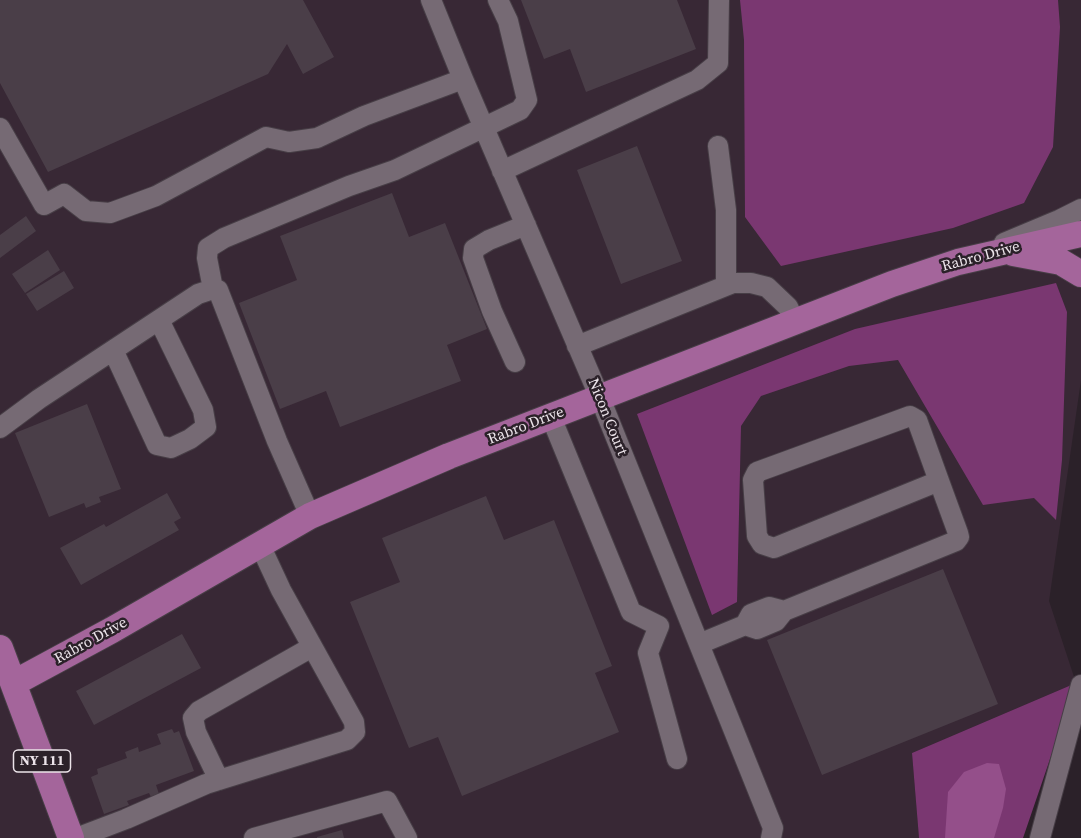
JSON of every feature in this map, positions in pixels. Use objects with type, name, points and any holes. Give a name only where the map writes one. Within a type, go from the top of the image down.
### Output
[{"type":"main road","name":"Rabro Drive","points":[[7,686],[112,630],[310,516],[449,456],[892,284],[958,262],[1081,234]]},
{"type":"main road","points":[[1001,251],[1061,262],[1081,274]]},
{"type":"main road","name":"NY 111","points":[[0,648],[7,686],[71,838]]},
{"type":"street","name":"Nicon Court","points":[[431,0],[600,398],[772,828],[771,838]]},
{"type":"street","points":[[213,289],[207,258],[208,248],[224,238],[395,170],[485,129],[520,110],[527,100],[508,21],[498,0]]},
{"type":"street","points":[[502,171],[697,80],[718,63],[719,0]]},
{"type":"street","points":[[0,128],[44,204],[64,194],[86,211],[111,213],[156,196],[266,137],[289,142],[317,138],[364,116],[463,79]]},
{"type":"street","points":[[718,146],[726,210],[726,285]]},
{"type":"street","points":[[958,262],[1059,220],[1081,208]]},
{"type":"street","points":[[515,362],[492,311],[473,258],[474,249],[489,240],[526,225]]},
{"type":"street","points":[[578,345],[733,283],[751,283],[767,287],[788,308],[795,322]]},
{"type":"street","points":[[0,428],[39,399],[198,294],[213,289],[218,290],[310,516]]},
{"type":"street","points":[[113,350],[157,445],[171,448],[190,439],[206,427],[203,410],[159,320]]},
{"type":"street","points":[[699,644],[745,625],[757,629],[776,621],[784,611],[956,541],[959,537],[958,532],[917,420],[910,416],[757,472],[753,480],[757,536],[762,544],[774,548],[939,481]]},
{"type":"street","points":[[551,417],[631,612],[659,626],[688,616]]},
{"type":"street","points":[[76,838],[219,780],[347,740],[355,732],[354,722],[281,590],[260,545]]},
{"type":"street","points":[[659,626],[648,653],[677,759]]},
{"type":"street","points":[[219,780],[196,732],[193,718],[199,711],[312,647]]},
{"type":"street","points":[[1041,838],[1081,685]]},
{"type":"street","points":[[254,838],[387,801],[407,838]]},
{"type":"shaded area","points":[[0,0],[1081,0],[1081,380],[1049,601],[1076,683],[912,753],[919,838],[0,838]]},
{"type":"shaded area","points":[[740,0],[1058,0],[1060,27],[1053,147],[1024,203],[953,228],[781,266],[745,217],[744,40]]},
{"type":"shaded area","points":[[1056,283],[1067,312],[1062,460],[1056,520],[1034,498],[983,505],[898,360],[849,366],[761,396],[741,426],[737,602],[712,615],[637,414],[855,329]]},
{"type":"shaded area","points":[[1076,683],[1023,838],[919,838],[912,753]]},
{"type":"shaded area","points":[[987,763],[999,764],[1006,789],[994,838],[945,838],[948,792],[964,772]]},
{"type":"building","points":[[0,0],[303,0],[334,57],[303,74],[287,44],[268,74],[48,172],[0,83]]},
{"type":"building","points":[[521,0],[677,0],[696,49],[586,92],[570,49],[544,59]]},
{"type":"building","points":[[637,146],[682,261],[621,284],[577,170]]},
{"type":"building","points":[[392,193],[409,237],[445,223],[487,329],[447,345],[461,381],[340,427],[326,391],[280,409],[239,303],[297,280],[280,236]]},
{"type":"building","points":[[26,216],[36,231],[0,258],[0,235]]},
{"type":"building","points":[[48,250],[60,270],[25,293],[12,274]]},
{"type":"building","points":[[64,271],[74,288],[37,311],[26,294]]},
{"type":"building","points":[[87,404],[121,489],[99,497],[101,502],[86,508],[84,503],[49,517],[15,433]]},
{"type":"building","points":[[167,493],[181,518],[174,522],[179,530],[81,585],[60,548],[104,524],[106,527]]},
{"type":"building","points":[[486,496],[504,540],[554,520],[612,666],[595,673],[619,732],[462,796],[438,737],[409,748],[350,602],[400,582],[382,538]]},
{"type":"building","points":[[943,569],[998,704],[822,775],[767,640]]},
{"type":"building","points":[[182,634],[201,668],[94,725],[76,691]]},
{"type":"building","points":[[172,729],[174,733],[179,731],[194,771],[156,785],[159,794],[151,797],[149,793],[127,801],[129,805],[104,814],[91,777],[98,774],[97,769],[127,758],[125,752],[138,747],[139,752],[161,744],[157,734]]},
{"type":"building","points":[[342,830],[344,838],[317,838],[317,837]]}]
